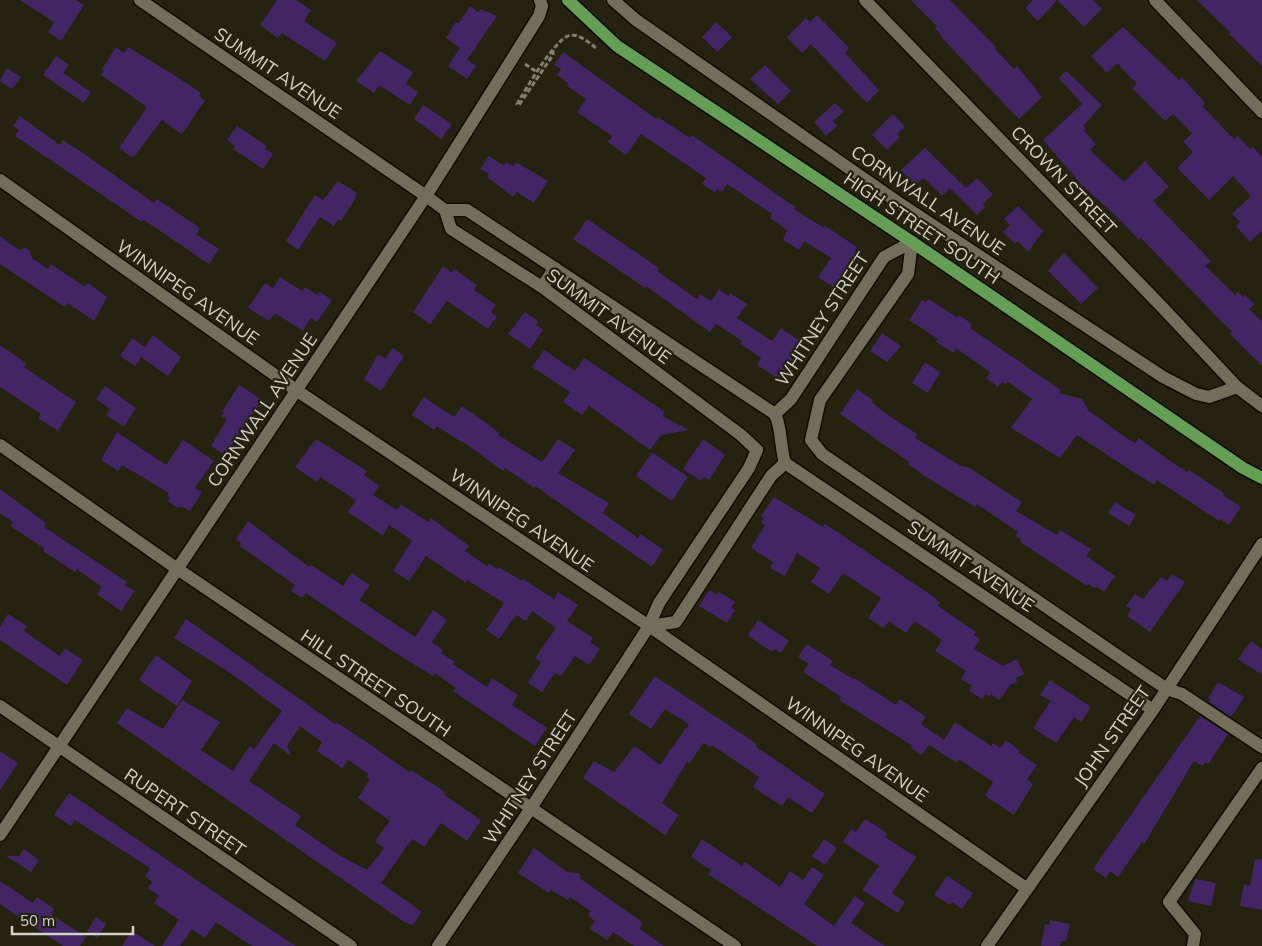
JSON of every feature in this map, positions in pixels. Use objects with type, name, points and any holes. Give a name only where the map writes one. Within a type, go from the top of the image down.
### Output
[{"type":"main road","name":"HIGH STREET SOUTH","points":[[568,0],[614,43],[912,242],[1243,468],[1262,478]]},
{"type":"street","name":"SUMMIT AVENUE","points":[[140,0],[426,196],[444,210],[451,229],[542,287],[741,435],[757,450]]},
{"type":"street","name":"CORNWALL AVENUE","points":[[0,834],[426,196],[539,16],[542,6],[540,0]]},
{"type":"street","name":"CORNWALL AVENUE","points":[[613,0],[636,20],[896,201],[1163,377],[1196,394],[1209,396],[1237,386]]},
{"type":"street","name":"CROWN STREET","points":[[865,0],[1164,308],[1237,386]]},
{"type":"street","points":[[1156,0],[1262,112]]},
{"type":"street","name":"WINNIPEG AVENUE","points":[[0,180],[296,390],[649,626],[1026,888]]},
{"type":"street","name":"SUMMIT AVENUE","points":[[444,210],[467,210],[775,414]]},
{"type":"street","name":"SUMMIT AVENUE","points":[[912,242],[908,274],[820,400],[811,440],[822,454],[1167,689],[1182,694],[1262,747]]},
{"type":"street","name":"WHITNEY STREET","points":[[775,414],[792,399],[884,257],[912,242]]},
{"type":"street","points":[[542,287],[555,268]]},
{"type":"street","points":[[1237,386],[1262,406]]},
{"type":"street","points":[[649,626],[676,622],[771,476],[784,463],[780,446],[780,425],[775,414]]},
{"type":"street","name":"HILL STREET SOUTH","points":[[0,445],[176,568],[735,946]]},
{"type":"street","name":"WHITNEY STREET","points":[[438,946],[531,808],[649,626],[659,603],[749,468],[757,450]]},
{"type":"street","name":"SUMMIT AVENUE","points":[[784,463],[1153,710]]},
{"type":"street","name":"JOHN STREET","points":[[987,946],[1153,710],[1262,544]]},
{"type":"street","name":"RUPERT STREET","points":[[0,706],[351,946]]},
{"type":"street","points":[[1193,946],[1195,934],[1169,902],[1262,768]]},
{"type":"path","points":[[553,50],[553,55],[519,105],[517,104],[553,50],[570,34],[603,52],[614,43]]},
{"type":"building","points":[[20,0],[76,0],[84,5],[61,41],[48,32],[54,22]]},
{"type":"building","points":[[277,0],[296,0],[311,10],[304,21],[337,43],[325,61],[282,33],[278,38],[260,25]]},
{"type":"building","points":[[911,0],[950,0],[996,47],[995,49],[1014,69],[1017,66],[1042,97],[1019,119],[943,39],[935,28],[937,26]]},
{"type":"building","points":[[1033,0],[1057,0],[1038,21],[1025,8]]},
{"type":"building","points":[[1057,0],[1093,0],[1102,9],[1084,27]]},
{"type":"building","points":[[1197,0],[1262,0],[1262,66],[1229,34],[1231,33]]},
{"type":"building","points":[[470,6],[478,12],[481,9],[497,16],[467,60],[476,66],[467,79],[448,66],[460,48],[446,38],[455,23],[459,23]]},
{"type":"building","points":[[817,15],[849,48],[845,53],[879,90],[867,103],[811,44],[802,53],[787,37],[806,18],[810,22]]},
{"type":"building","points":[[716,22],[732,37],[717,52],[702,37]]},
{"type":"building","points":[[1123,27],[1179,80],[1182,77],[1205,103],[1202,106],[1234,139],[1238,136],[1250,149],[1253,147],[1262,157],[1262,231],[1250,242],[1236,226],[1240,222],[1232,214],[1251,196],[1233,176],[1209,200],[1177,168],[1193,152],[1183,142],[1192,133],[1173,114],[1165,121],[1132,88],[1137,84],[1117,63],[1107,73],[1091,56]]},
{"type":"building","points":[[116,47],[124,53],[128,47],[201,93],[199,96],[205,100],[182,134],[162,120],[133,158],[119,148],[147,107],[101,75],[104,70],[102,69]]},
{"type":"building","points":[[380,51],[413,72],[406,84],[418,92],[410,105],[379,85],[374,93],[356,81]]},
{"type":"building","points":[[563,52],[656,119],[658,117],[690,138],[692,135],[795,207],[794,209],[857,247],[855,250],[859,252],[835,288],[818,277],[831,258],[804,241],[799,250],[783,240],[787,230],[770,218],[772,214],[727,184],[722,192],[717,189],[715,192],[702,184],[706,178],[641,134],[626,155],[608,142],[612,136],[577,112],[586,99],[567,86],[568,83],[557,75],[561,69],[554,65]]},
{"type":"building","points":[[56,56],[69,65],[63,73],[91,92],[84,103],[43,75]]},
{"type":"building","points":[[765,65],[791,91],[778,104],[750,79]]},
{"type":"building","points":[[7,68],[21,77],[12,89],[0,81]]},
{"type":"building","points":[[1066,71],[1102,105],[1083,126],[1086,129],[1084,131],[1096,144],[1090,150],[1124,182],[1145,161],[1169,187],[1153,201],[1211,261],[1205,266],[1235,295],[1238,292],[1243,297],[1245,295],[1254,304],[1249,309],[1262,321],[1262,366],[1230,334],[1232,332],[1141,238],[1138,239],[1081,184],[1043,140],[1082,104],[1059,78]]},
{"type":"building","points":[[835,103],[844,111],[833,121],[837,126],[826,136],[814,122]]},
{"type":"building","points":[[423,105],[452,124],[441,139],[414,119]]},
{"type":"building","points":[[893,114],[905,127],[897,134],[900,137],[887,150],[872,135]]},
{"type":"building","points":[[20,116],[60,145],[63,140],[154,203],[157,199],[200,228],[196,234],[219,249],[209,264],[144,220],[142,222],[15,136],[19,130],[13,126]]},
{"type":"building","points":[[237,126],[267,146],[265,149],[273,154],[263,169],[233,149],[235,146],[227,140]]},
{"type":"building","points":[[925,148],[966,188],[977,178],[993,194],[983,204],[985,207],[977,215],[950,188],[942,196],[924,178],[915,185],[901,170]]},
{"type":"building","points":[[489,156],[504,166],[506,162],[513,166],[516,162],[548,181],[534,203],[517,192],[513,197],[487,177],[489,174],[480,169]]},
{"type":"building","points":[[338,181],[357,193],[355,199],[341,221],[338,219],[334,226],[320,217],[298,250],[286,241],[315,195],[323,200]]},
{"type":"building","points":[[1018,206],[1043,231],[1028,252],[1018,241],[1015,244],[1003,232],[1010,225],[1004,219]]},
{"type":"building","points":[[587,219],[659,268],[657,271],[697,299],[700,294],[711,301],[719,289],[728,296],[730,293],[747,304],[737,318],[772,341],[781,328],[803,343],[779,379],[757,365],[761,358],[740,343],[742,341],[716,324],[710,332],[646,286],[645,288],[573,239]]},
{"type":"building","points":[[0,236],[19,250],[26,248],[30,251],[32,258],[48,269],[51,264],[85,287],[88,283],[107,297],[94,321],[68,303],[65,307],[0,264]]},
{"type":"building","points":[[1064,253],[1098,288],[1081,304],[1048,271]]},
{"type":"building","points":[[443,266],[452,273],[454,269],[477,285],[474,290],[496,305],[491,312],[497,316],[488,329],[447,301],[430,324],[413,312]]},
{"type":"building","points":[[280,277],[302,291],[305,287],[317,295],[320,292],[332,300],[317,322],[311,318],[303,331],[275,313],[269,321],[248,308],[265,283],[273,288]]},
{"type":"building","points":[[929,299],[958,318],[959,315],[972,324],[970,328],[1061,390],[1059,393],[1082,399],[1088,410],[1129,440],[1135,443],[1139,438],[1187,472],[1189,470],[1224,493],[1223,495],[1241,507],[1229,525],[1220,519],[1219,521],[1157,480],[1154,485],[1077,435],[1060,458],[1011,428],[1032,399],[1008,382],[1006,384],[1002,382],[998,387],[986,378],[990,372],[956,348],[953,353],[936,342],[938,339],[909,320],[922,300],[926,302]]},
{"type":"building","points":[[525,312],[538,321],[536,325],[543,330],[530,349],[508,334]]},
{"type":"building","points":[[882,333],[901,346],[887,362],[870,351]]},
{"type":"building","points":[[153,335],[181,357],[168,376],[141,357],[135,366],[120,356],[132,338],[145,347]]},
{"type":"building","points":[[0,345],[26,363],[24,367],[76,402],[58,431],[38,418],[41,414],[0,387]]},
{"type":"building","points":[[393,348],[404,356],[381,391],[364,380],[378,354],[385,359]]},
{"type":"building","points":[[544,350],[575,371],[584,358],[665,412],[662,416],[689,430],[661,435],[650,450],[589,406],[582,415],[563,402],[570,392],[532,367]]},
{"type":"building","points":[[925,362],[940,372],[928,393],[912,383]]},
{"type":"building","points":[[239,385],[262,400],[225,455],[211,446],[227,419],[221,416],[224,413],[222,412]]},
{"type":"building","points":[[105,386],[136,408],[124,427],[106,415],[110,409],[96,399]]},
{"type":"building","points":[[857,389],[873,400],[872,402],[882,411],[917,434],[915,438],[961,466],[968,467],[1022,502],[1016,511],[1057,535],[1060,530],[1091,549],[1086,556],[1115,576],[1104,592],[1096,586],[1095,588],[1088,584],[1087,586],[1020,542],[1021,540],[1015,536],[1018,532],[977,504],[975,507],[926,477],[908,464],[909,462],[840,414]]},
{"type":"building","points":[[424,397],[454,417],[462,406],[499,433],[498,435],[542,462],[558,439],[575,450],[558,473],[609,503],[603,513],[638,538],[641,534],[663,550],[652,567],[535,486],[534,488],[505,468],[503,471],[462,441],[437,426],[434,430],[412,415]]},
{"type":"building","points":[[117,432],[166,465],[183,440],[214,461],[195,488],[202,492],[190,511],[180,506],[178,508],[168,501],[170,498],[167,496],[169,493],[122,465],[118,471],[101,460]]},
{"type":"building","points":[[316,439],[367,471],[364,475],[379,486],[373,495],[397,510],[401,504],[428,522],[431,518],[469,546],[465,551],[487,566],[489,564],[498,569],[499,567],[522,581],[523,579],[554,599],[558,592],[578,605],[567,621],[593,638],[590,642],[600,649],[589,665],[575,656],[561,676],[555,673],[542,692],[528,683],[541,662],[535,658],[556,628],[532,611],[526,621],[516,615],[499,639],[486,630],[504,603],[467,580],[466,583],[426,556],[409,581],[393,571],[412,540],[389,525],[383,536],[348,512],[356,500],[320,477],[317,482],[295,467]]},
{"type":"building","points":[[703,439],[725,455],[709,480],[704,477],[701,481],[683,469]]},
{"type":"building","points":[[652,452],[688,477],[672,501],[636,476]]},
{"type":"building","points":[[0,489],[46,523],[44,527],[127,582],[125,585],[135,591],[121,611],[97,594],[102,587],[77,569],[75,572],[43,551],[44,548],[10,526],[13,522],[0,513]]},
{"type":"building","points":[[774,497],[823,527],[825,524],[934,597],[940,603],[938,606],[976,632],[974,635],[980,639],[974,649],[1003,666],[1017,659],[1024,674],[1016,678],[1017,682],[1010,685],[999,700],[991,694],[989,697],[986,694],[982,699],[969,691],[972,686],[961,679],[966,671],[935,651],[942,640],[915,621],[906,633],[889,621],[884,628],[868,618],[881,598],[843,573],[829,594],[811,582],[820,568],[797,553],[785,576],[770,568],[773,562],[751,548],[765,525],[761,523],[764,518],[761,516]]},
{"type":"building","points":[[1115,502],[1136,515],[1129,526],[1108,513]]},
{"type":"building","points":[[248,521],[309,567],[311,565],[343,586],[352,573],[370,585],[359,600],[415,637],[433,610],[447,620],[432,642],[443,650],[441,653],[455,662],[453,664],[487,687],[492,678],[518,695],[512,705],[547,728],[535,746],[453,691],[456,688],[435,673],[433,676],[383,645],[306,593],[302,598],[291,591],[295,585],[240,546],[241,543],[236,540]]},
{"type":"building","points":[[1172,574],[1185,582],[1150,632],[1127,616],[1131,609],[1126,606],[1135,594],[1143,599],[1161,577],[1167,581]]},
{"type":"building","points":[[709,590],[717,595],[719,592],[735,602],[731,608],[735,610],[727,623],[699,606]]},
{"type":"building","points":[[8,614],[27,626],[24,631],[60,656],[65,648],[83,660],[67,685],[0,640],[0,627]]},
{"type":"building","points":[[186,619],[335,724],[336,722],[409,772],[411,770],[430,782],[445,792],[443,794],[481,820],[467,841],[441,823],[424,847],[412,839],[381,883],[422,912],[413,925],[404,922],[117,723],[127,708],[163,729],[182,700],[220,722],[201,750],[233,771],[250,746],[254,749],[282,711],[229,672],[174,638]],"holes":[[[300,726],[322,742],[317,751],[342,768],[348,760],[368,774],[367,777],[370,779],[358,798],[390,821],[375,841],[384,848],[367,870],[339,855],[295,825],[301,816],[249,781],[274,743],[291,756],[287,746]]]},
{"type":"building","points":[[758,620],[789,641],[781,653],[774,649],[772,652],[748,636]]},
{"type":"building","points":[[1251,641],[1262,649],[1262,675],[1238,659]]},
{"type":"building","points":[[807,644],[833,661],[830,665],[896,705],[900,699],[926,717],[921,724],[944,740],[955,722],[991,746],[993,743],[1000,748],[1006,740],[1020,751],[1019,753],[1037,765],[1027,780],[1033,784],[1014,815],[985,796],[993,782],[959,759],[957,763],[929,745],[922,755],[911,748],[913,746],[839,700],[841,697],[803,672],[809,664],[798,657]]},
{"type":"building","points":[[156,655],[192,681],[177,706],[139,680]]},
{"type":"building","points":[[655,676],[757,744],[755,746],[825,794],[812,813],[788,797],[782,806],[753,787],[759,777],[712,745],[710,747],[703,743],[690,763],[687,762],[662,803],[679,815],[665,835],[583,778],[594,761],[614,772],[635,746],[660,765],[689,724],[665,709],[651,729],[629,714]]},
{"type":"building","points":[[1050,680],[1091,707],[1081,722],[1074,717],[1056,743],[1033,728],[1051,701],[1040,695]]},
{"type":"building","points":[[1218,682],[1244,697],[1231,717],[1209,702],[1211,699],[1208,698]]},
{"type":"building","points":[[1200,716],[1228,734],[1208,764],[1205,762],[1203,766],[1194,761],[1144,844],[1142,842],[1118,877],[1110,871],[1106,878],[1093,869]]},
{"type":"building","points":[[0,751],[18,763],[0,790]]},
{"type":"building","points":[[69,793],[296,946],[252,946],[216,922],[205,938],[192,929],[180,946],[162,946],[179,920],[154,903],[159,896],[148,888],[152,882],[145,876],[150,868],[75,820],[71,826],[54,815]]},
{"type":"building","points":[[865,819],[887,833],[885,837],[916,857],[892,893],[905,902],[898,913],[862,890],[879,866],[843,842],[851,829],[856,832]]},
{"type":"building","points":[[702,839],[742,866],[745,862],[780,887],[790,871],[803,880],[812,867],[824,875],[804,904],[834,926],[855,896],[865,903],[851,923],[885,946],[817,946],[708,874],[711,870],[691,857]]},
{"type":"building","points":[[824,839],[837,848],[825,865],[812,856]]},
{"type":"building","points":[[534,848],[567,872],[579,873],[581,879],[642,922],[640,929],[664,946],[634,946],[613,932],[607,940],[590,929],[595,921],[588,916],[591,911],[570,897],[568,900],[551,890],[549,893],[518,873]]},
{"type":"building","points":[[24,849],[39,860],[31,872],[6,856],[19,856]]},
{"type":"building","points":[[1255,859],[1262,859],[1262,910],[1240,906],[1244,884],[1250,886]]},
{"type":"building","points":[[947,876],[973,893],[962,909],[952,902],[950,905],[934,895]]},
{"type":"building","points":[[1195,879],[1216,883],[1211,906],[1188,901]]},
{"type":"building","points":[[0,881],[33,903],[37,897],[54,909],[51,914],[86,937],[80,946],[63,946],[4,907],[0,903]]},
{"type":"building","points":[[96,917],[106,924],[97,938],[87,931]]},
{"type":"building","points":[[1050,920],[1070,924],[1066,941],[1061,941],[1060,946],[1041,946],[1045,924],[1049,925]]},
{"type":"building","points":[[132,931],[155,946],[122,946]]}]
